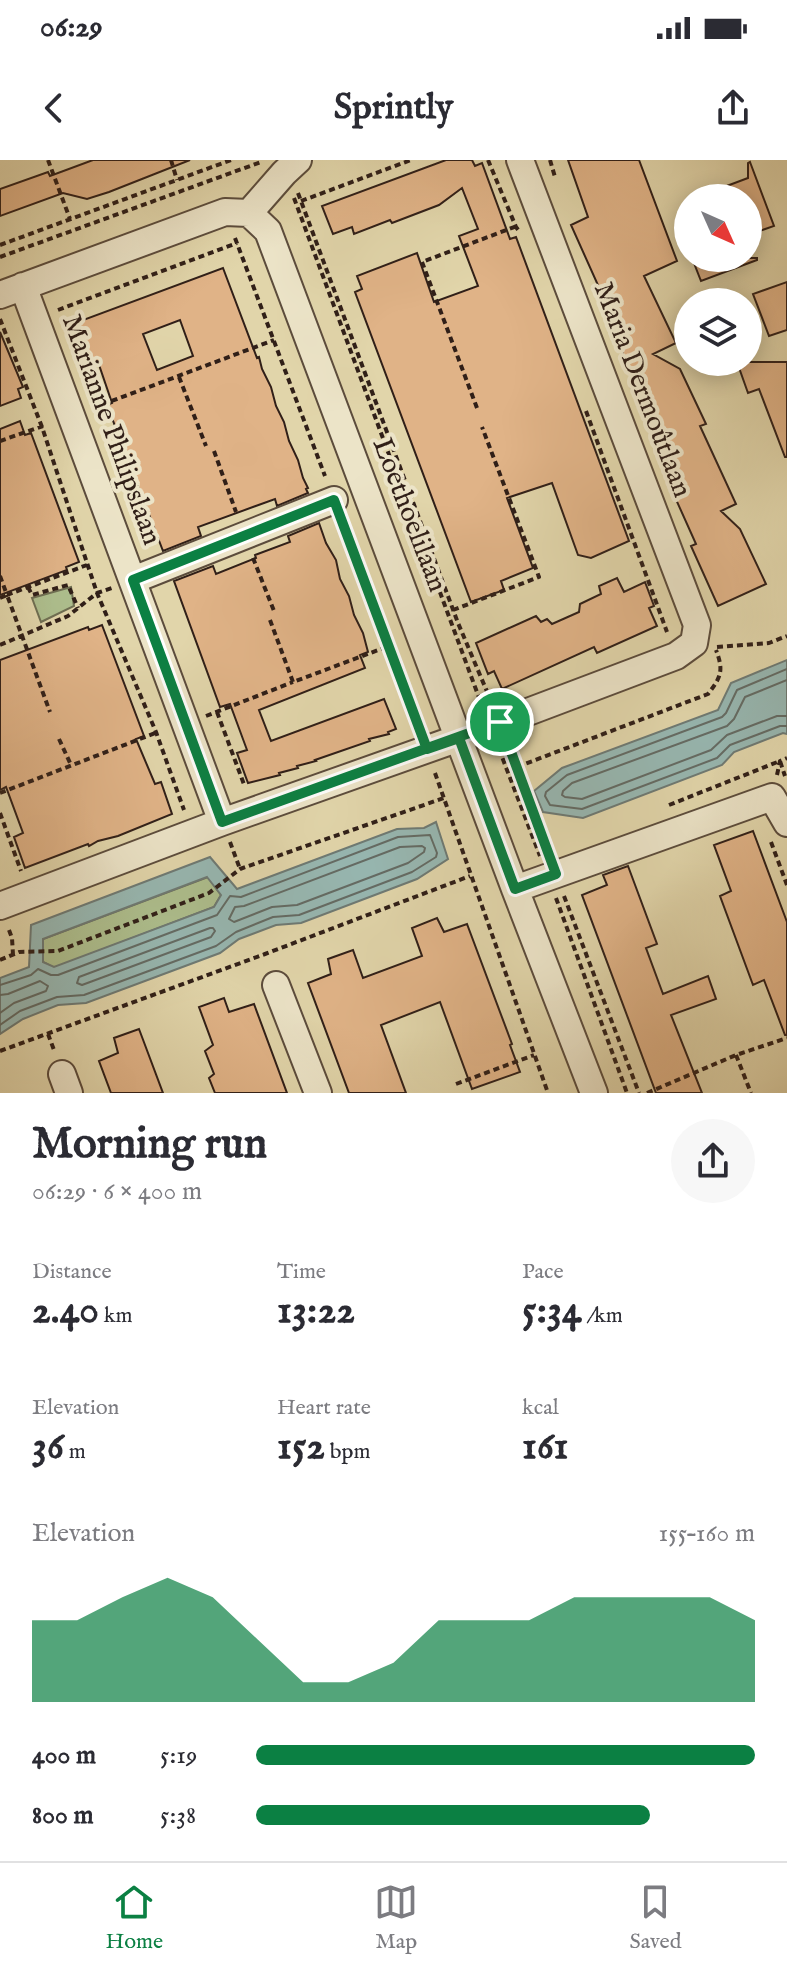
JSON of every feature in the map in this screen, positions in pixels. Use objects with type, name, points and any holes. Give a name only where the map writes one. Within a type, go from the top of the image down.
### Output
[{"type":"street","name":"Maria Dermoûtlaan","points":[[520,160],[532,225],[697,625],[685,649]]},
{"type":"street","points":[[12,291],[237,213],[291,167]]},
{"type":"street","name":"Loethoelilaan","points":[[237,213],[268,231],[594,1093]]},
{"type":"street","name":"Marianne Philipslaan","points":[[12,291],[35,318],[222,822]]},
{"type":"street","points":[[133,580],[334,500]]},
{"type":"street","points":[[0,906],[222,822],[459,738],[685,649]]},
{"type":"street","points":[[515,889],[772,797],[787,823]]},
{"type":"street","points":[[276,985],[318,1093]]},
{"type":"path","points":[[48,160],[70,219]]},
{"type":"path","points":[[171,160],[177,180]]},
{"type":"path","points":[[0,245],[231,160]]},
{"type":"path","points":[[301,201],[411,160]]},
{"type":"path","points":[[488,160],[516,227]]},
{"type":"path","points":[[0,257],[260,162],[291,167]]},
{"type":"path","points":[[291,167],[495,724],[639,1093]]},
{"type":"path","points":[[291,167],[495,724],[517,767],[627,1093]]},
{"type":"path","points":[[213,179],[237,213],[237,243],[427,749],[548,1093]]},
{"type":"path","points":[[516,227],[532,225]]},
{"type":"path","points":[[477,408],[422,262],[516,227],[532,225]]},
{"type":"path","points":[[2,331],[237,243]]},
{"type":"path","points":[[0,319],[2,331],[42,427],[87,565],[0,598]]},
{"type":"path","points":[[0,441],[274,340]]},
{"type":"path","points":[[179,376],[206,446]]},
{"type":"path","points":[[585,408],[685,649]]},
{"type":"path","points":[[453,610],[539,577],[482,427]]},
{"type":"path","points":[[214,451],[274,611]]},
{"type":"path","points":[[0,576],[50,712]]},
{"type":"path","points":[[28,587],[32,595],[68,585],[78,608]]},
{"type":"path","points":[[0,645],[68,616],[97,593],[156,732]]},
{"type":"path","points":[[270,620],[293,682]]},
{"type":"path","points":[[517,767],[708,694],[718,681],[722,666],[715,647],[769,643],[787,636]]},
{"type":"path","points":[[0,793],[389,646]]},
{"type":"path","points":[[59,739],[71,765]]},
{"type":"path","points":[[780,761],[787,781]]},
{"type":"path","points":[[0,960],[19,952],[58,951],[209,893],[234,873],[444,798]]},
{"type":"path","points":[[0,813],[23,876]]},
{"type":"path","points":[[0,1051],[471,876]]},
{"type":"path","points":[[647,1093],[736,1055],[787,1038]]},
{"type":"path","points":[[456,1084],[534,1055]]},
{"type":"path","points":[[736,1055],[751,1093]]},
{"type":"green space","points":[[71,587],[74,606],[41,622],[32,598]]},
{"type":"green space","points":[[208,877],[221,895],[214,907],[54,968],[43,962],[43,939]]},
{"type":"water","points":[[787,660],[787,734],[734,752],[722,765],[583,818],[543,812],[534,791],[562,768],[718,710],[731,683]]},
{"type":"water","points":[[436,822],[448,859],[417,879],[301,923],[276,925],[239,939],[220,953],[86,1003],[58,1005],[23,1019],[0,1034],[0,978],[29,967],[31,925],[210,857],[237,889],[397,829],[424,828]],"holes":[[[207,877],[221,895],[214,907],[54,967],[43,962],[43,939]]]},
{"type":"building","points":[[93,160],[190,160],[87,199],[63,193],[0,216],[0,189],[48,172],[50,176]]},
{"type":"building","points":[[446,160],[472,160],[475,166],[482,163],[510,239],[516,237],[629,541],[591,558],[578,555],[552,483],[507,498],[533,568],[501,581],[504,590],[471,602],[355,292],[362,289],[357,276],[417,253],[434,302],[478,286],[459,236],[478,229],[462,188],[439,205],[354,234],[352,227],[333,234],[322,206]]},
{"type":"building","points":[[568,160],[639,160],[674,253],[674,262],[644,276],[674,339],[674,344],[653,354],[674,366],[674,376],[683,376],[706,424],[700,426],[736,504],[721,511],[740,529],[766,584],[718,606],[691,546],[696,544],[661,466],[666,464],[630,386],[636,383],[601,305],[606,303],[571,225],[588,217]]},
{"type":"building","points":[[748,163],[758,184],[732,184],[748,178]]},
{"type":"building","points":[[762,194],[774,226],[762,230]]},
{"type":"building","points":[[223,268],[271,387],[308,493],[277,506],[275,499],[198,527],[201,536],[163,551],[107,405],[112,403],[98,362],[83,365],[73,341],[79,338],[75,323]],"holes":[[[180,320],[193,356],[157,370],[143,334]]]},
{"type":"building","points":[[697,272],[725,272],[701,281]]},
{"type":"building","points":[[787,282],[787,330],[769,336],[762,318],[762,291]]},
{"type":"building","points":[[0,332],[23,387],[18,389],[21,398],[0,406]]},
{"type":"building","points":[[762,362],[787,362],[787,457],[759,389],[748,393],[742,376],[762,376]]},
{"type":"building","points":[[20,421],[25,435],[31,433],[79,562],[66,567],[67,570],[0,595],[0,429]]},
{"type":"building","points":[[319,523],[363,633],[368,652],[360,655],[365,668],[259,710],[271,741],[384,699],[396,729],[280,775],[248,783],[237,753],[247,750],[230,704],[220,707],[174,581],[213,566],[216,574],[256,558],[255,555],[290,542],[288,536]]},
{"type":"building","points":[[617,578],[624,592],[645,582],[654,606],[649,608],[657,626],[597,653],[594,647],[502,689],[494,671],[488,674],[476,643],[536,616],[541,622],[547,619],[552,624],[579,612],[580,604],[601,594],[599,586]]},
{"type":"building","points":[[102,625],[144,736],[136,739],[155,784],[161,782],[172,814],[25,868],[14,837],[23,833],[6,787],[0,790],[0,660],[88,627],[89,630]]},
{"type":"building","points":[[753,831],[787,922],[787,1035],[764,980],[753,985],[720,896],[731,891],[714,845]]},
{"type":"building","points":[[628,866],[657,944],[646,948],[663,994],[708,976],[716,999],[671,1015],[702,1093],[656,1093],[582,895],[607,885],[603,875]]},
{"type":"building","points":[[437,918],[444,932],[467,924],[520,1072],[472,1089],[440,1002],[381,1025],[406,1093],[349,1093],[308,983],[331,974],[328,959],[353,950],[363,978],[422,956],[412,928]]},
{"type":"building","points":[[224,998],[229,1012],[254,1004],[287,1093],[215,1093],[209,1078],[214,1074],[205,1051],[213,1045],[199,1007]]},
{"type":"building","points":[[139,1029],[163,1093],[111,1093],[99,1061],[118,1053],[114,1038]]},
{"type":"route","points":[[500,722],[459,738],[222,822],[133,580],[334,500],[427,749],[459,738],[515,889],[556,874],[500,722]]}]
